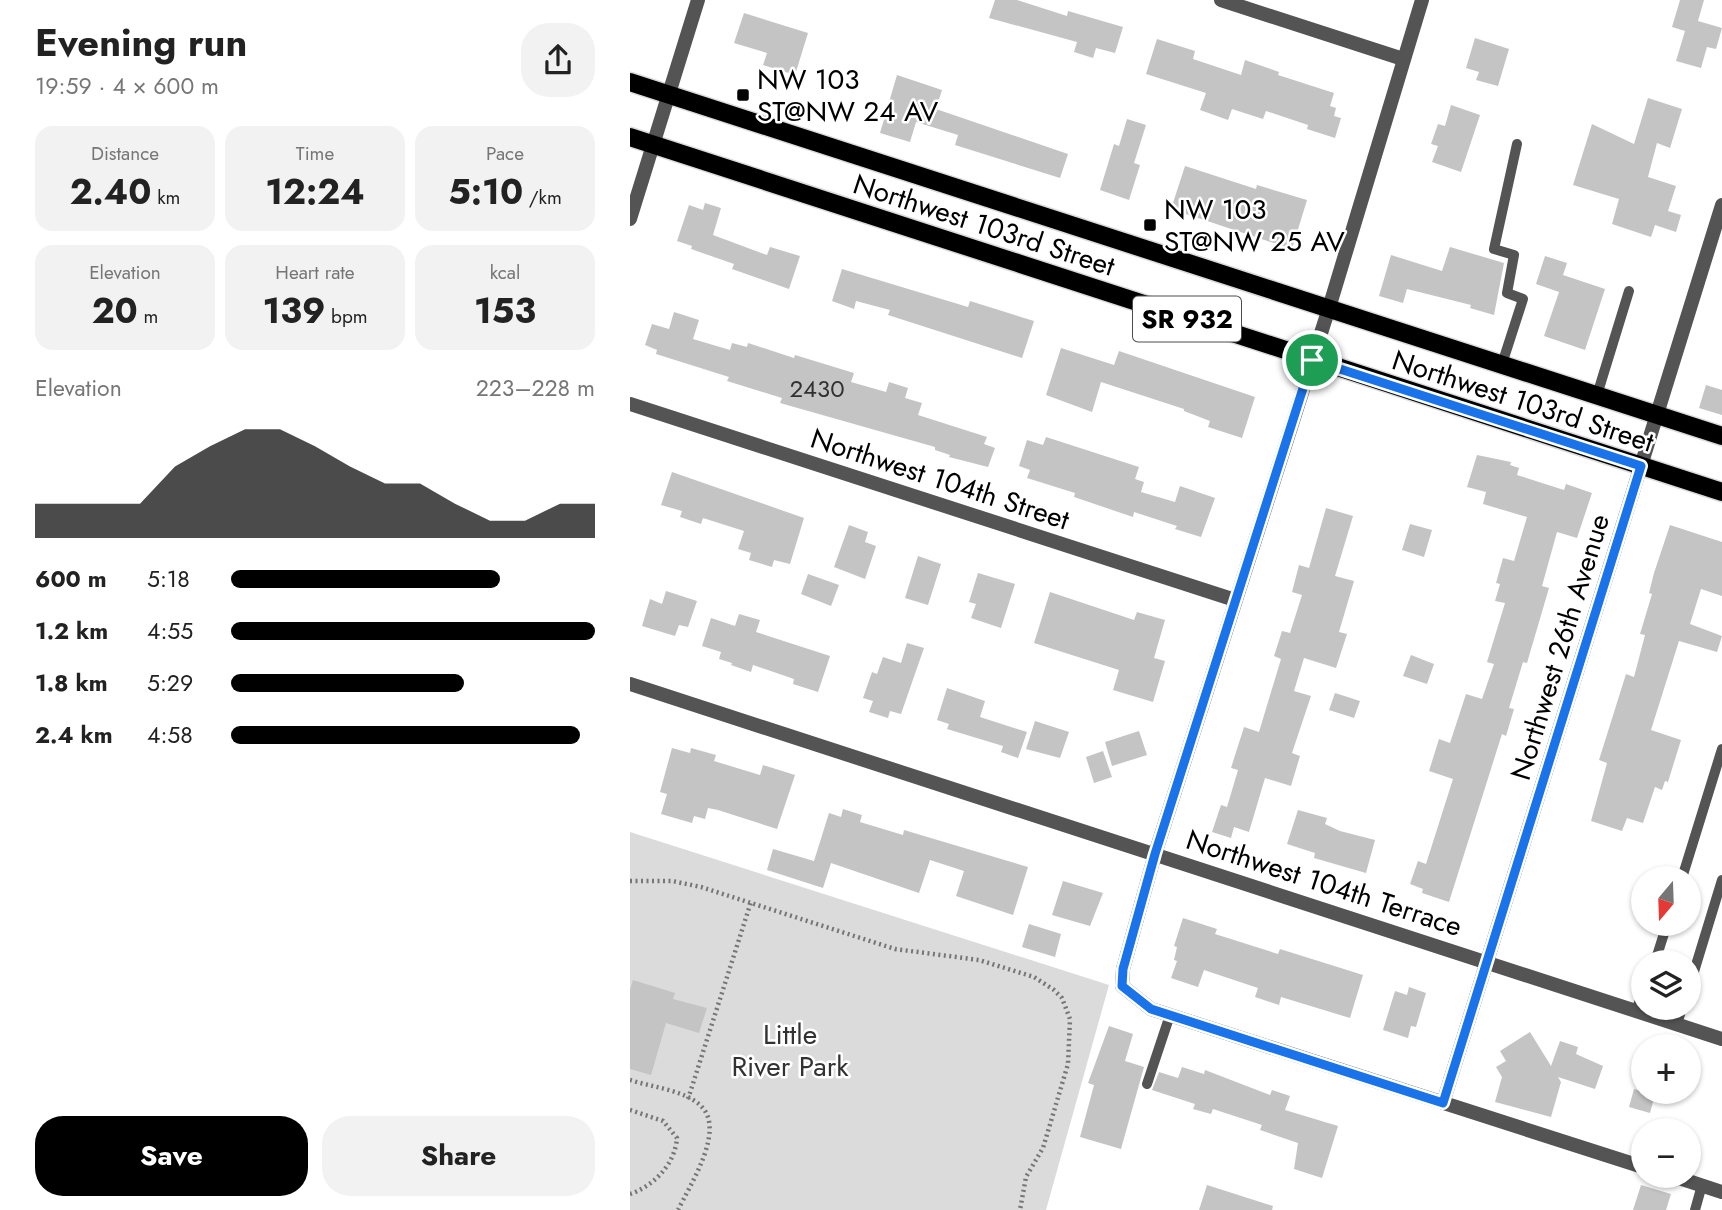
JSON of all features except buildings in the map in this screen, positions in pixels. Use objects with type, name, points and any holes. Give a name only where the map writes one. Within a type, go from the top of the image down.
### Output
[{"type":"main road","name":"Northwest 103rd Street","points":[[630,82],[1722,436]]},
{"type":"main road","name":"Northwest 103rd Street","points":[[630,137],[1722,492]]},
{"type":"street","points":[[630,219],[698,0]]},
{"type":"street","points":[[1221,0],[1403,59]]},
{"type":"street","points":[[1422,0],[1329,308],[1155,854],[1123,969],[1122,986],[1151,1009],[1631,1163]]},
{"type":"street","name":"Northwest 26th Avenue","points":[[1443,1103],[1722,205]]},
{"type":"street","name":"Northwest 104th Street","points":[[630,404],[1235,600]]},
{"type":"street","name":"Northwest 104th Terrace","points":[[630,684],[1631,1008]]},
{"type":"street","name":"Northwest 104th Terrace","points":[[1665,1020],[1722,1039]]},
{"type":"street","points":[[1702,1185],[1722,1192]]},
{"type":"lane","points":[[1502,364],[1523,299],[1507,293],[1514,255],[1494,249],[1517,144]]},
{"type":"lane","points":[[1597,396],[1629,291]]},
{"type":"lane","points":[[1686,866],[1722,749]]},
{"type":"lane","points":[[1701,950],[1722,880]]},
{"type":"lane","points":[[1147,1084],[1170,1015]]},
{"type":"lane","points":[[1677,1024],[1678,1020]]},
{"type":"lane","points":[[1695,1210],[1702,1185]]},
{"type":"path","points":[[630,881],[672,881],[751,902],[895,949],[979,960],[1034,977],[1062,999],[1070,1019],[1068,1064],[1042,1148],[1026,1177],[1020,1210]]},
{"type":"path","points":[[688,1099],[751,902]]},
{"type":"path","points":[[630,1080],[688,1099],[701,1106],[707,1115],[709,1142],[678,1210]]},
{"type":"path","points":[[630,1110],[663,1121],[677,1138],[675,1154],[661,1174],[630,1194]]},
{"type":"green space","name":"Little River Park","points":[[630,832],[1109,985],[1046,1210],[630,1210]]},
{"type":"place","name":"NW 103 ST@NW 24 AV","points":[[743,95]]},
{"type":"place","name":"NW 103 ST@NW 25 AV","points":[[1150,225]]},
{"type":"route","points":[[1312,360],[1641,466],[1443,1103],[1151,1009],[1122,986],[1123,969],[1155,854],[1312,360]]}]
